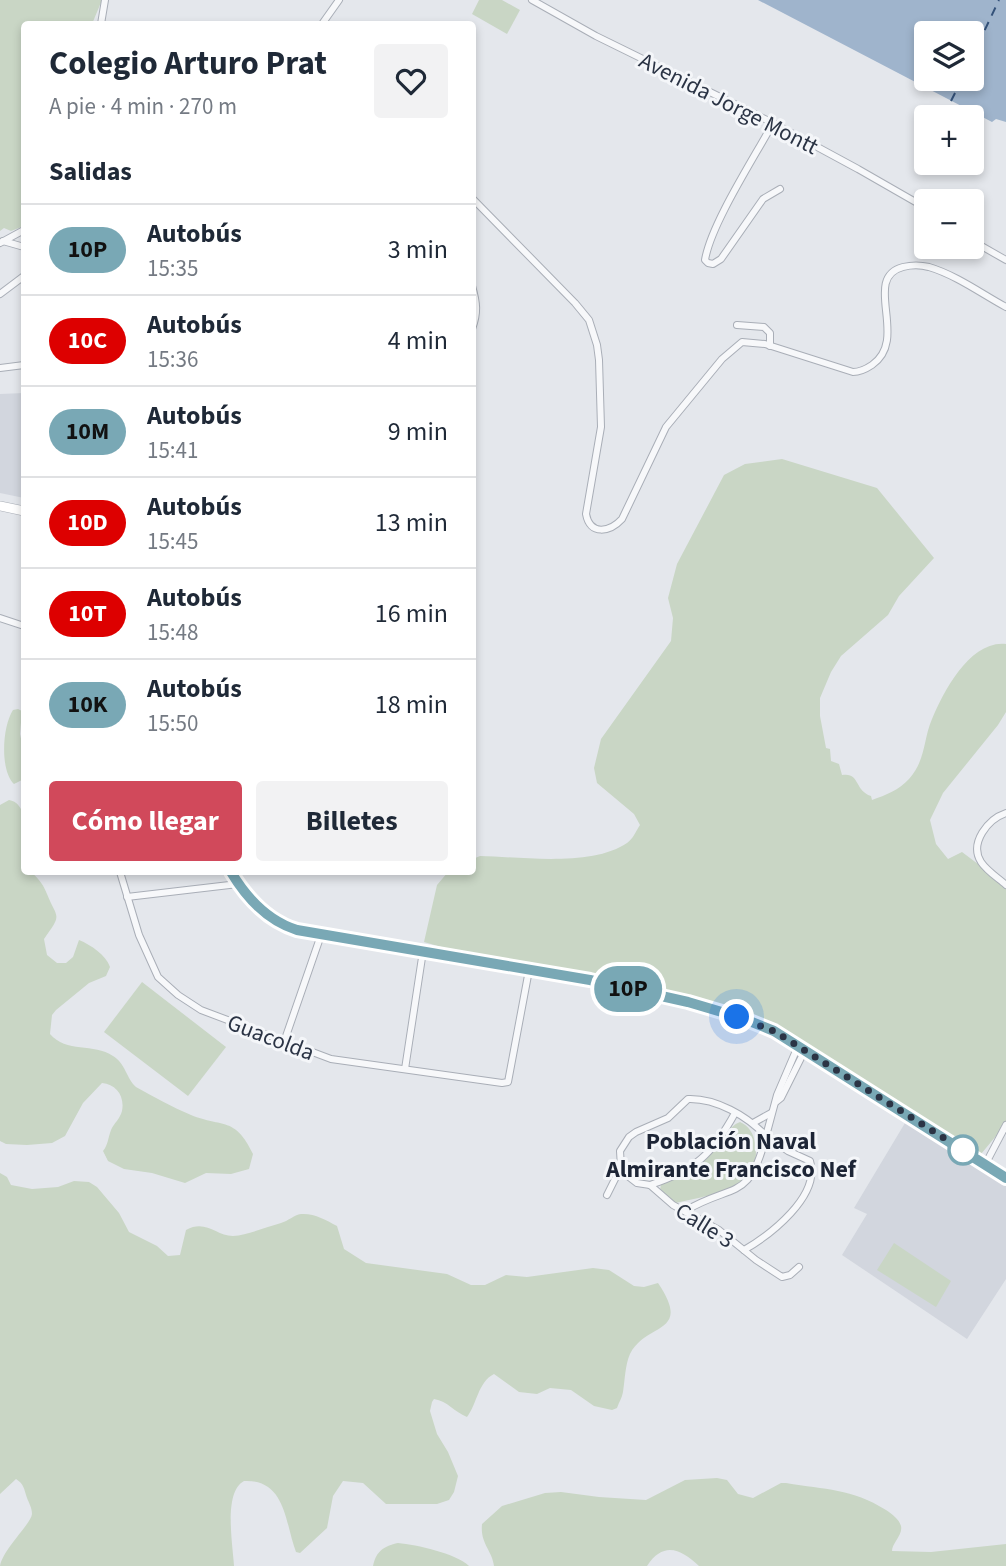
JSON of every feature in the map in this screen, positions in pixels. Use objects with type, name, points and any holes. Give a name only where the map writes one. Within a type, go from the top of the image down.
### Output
[{"type":"main road","points":[[0,506],[21,510]]},
{"type":"main road","points":[[233,875],[238,884],[279,923],[321,936],[590,980],[688,1002],[761,1026],[801,1048],[1006,1178]]},
{"type":"street","points":[[102,21],[105,0]]},
{"type":"street","points":[[324,21],[339,0]]},
{"type":"street","name":"Avenida Jorge Montt","points":[[531,0],[596,36],[773,123],[914,201]]},
{"type":"street","points":[[773,123],[724,214],[705,260],[713,264],[721,259],[763,199],[780,189]]},
{"type":"street","points":[[476,202],[575,303],[589,320],[594,332],[599,360],[601,427],[586,514],[588,523],[594,528],[611,528],[622,519],[666,427],[722,359],[743,342],[770,346],[853,372],[862,371],[875,363],[886,347],[889,328],[884,287],[886,279],[895,269],[908,266],[936,270],[1006,307]]},
{"type":"street","points":[[1,242],[21,232]]},
{"type":"street","points":[[1,242],[21,246]]},
{"type":"street","points":[[984,247],[1006,260]]},
{"type":"street","points":[[0,293],[21,277]]},
{"type":"street","points":[[476,298],[476,319]]},
{"type":"street","points":[[737,325],[764,327],[770,333],[770,346]]},
{"type":"street","points":[[0,368],[21,365]]},
{"type":"street","points":[[0,618],[21,625]]},
{"type":"street","points":[[1006,813],[1000,815],[981,833],[977,854],[982,864],[1006,885]]},
{"type":"street","name":"Guacolda","points":[[121,875],[147,956],[158,977],[178,995],[201,1010],[331,1059],[508,1082],[529,970]]},
{"type":"street","points":[[127,897],[238,884]]},
{"type":"street","points":[[284,1042],[321,936]]},
{"type":"street","points":[[405,1069],[423,951]]},
{"type":"street","points":[[685,1211],[745,1184],[758,1164],[771,1114],[801,1048]]},
{"type":"street","points":[[607,1195],[621,1167],[620,1151],[629,1137],[668,1118],[688,1099],[698,1098],[715,1104],[753,1123],[788,1152],[810,1161],[812,1167],[807,1187],[789,1215],[769,1235],[744,1250]]},
{"type":"street","points":[[650,1185],[691,1168],[700,1161],[717,1145],[735,1113]]},
{"type":"street","points":[[753,1123],[771,1114]]},
{"type":"street","points":[[985,1165],[1006,1125]]},
{"type":"street","name":"Calle 3","points":[[621,1167],[630,1179],[650,1185],[661,1196],[719,1230],[782,1277],[799,1268]]},
{"type":"shaded area","points":[[21,393],[21,497],[0,493],[0,394]]},
{"type":"shaded area","points":[[905,1123],[1006,1182],[1006,1279],[967,1339],[842,1255],[867,1214],[854,1208]]},
{"type":"green space","points":[[0,0],[102,0],[93,21],[21,21],[21,227],[11,231],[4,228],[0,231]]},
{"type":"green space","points":[[479,0],[502,0],[520,10],[507,34],[472,14]]},
{"type":"green space","points":[[782,459],[877,488],[934,558],[899,596],[888,615],[841,656],[820,698],[820,716],[831,761],[839,764],[842,775],[852,776],[872,800],[897,789],[914,772],[932,719],[960,670],[981,650],[1006,644],[1006,712],[943,793],[930,820],[936,844],[948,859],[962,852],[1006,885],[1006,1124],[981,1154],[902,1111],[771,1029],[737,1017],[503,965],[424,942],[437,885],[445,875],[476,875],[476,858],[576,858],[612,850],[633,837],[640,825],[634,814],[597,783],[594,768],[601,739],[671,641],[673,618],[668,598],[677,564],[724,475],[745,464]]},
{"type":"green space","points":[[13,710],[21,710],[21,780],[14,784],[6,769],[4,748]]},
{"type":"green space","points":[[9,800],[20,807],[21,875],[34,875],[41,882],[55,912],[54,925],[44,939],[47,955],[57,963],[66,963],[73,957],[79,940],[98,951],[110,967],[106,976],[89,983],[56,1010],[52,1015],[50,1034],[64,1044],[113,1056],[121,1063],[136,1087],[191,1115],[234,1128],[253,1154],[249,1169],[231,1174],[206,1173],[185,1183],[152,1173],[124,1169],[108,1161],[103,1151],[123,1106],[121,1096],[115,1088],[102,1083],[83,1103],[65,1136],[52,1143],[27,1145],[0,1141],[0,805]]},
{"type":"green space","points":[[142,982],[226,1047],[188,1096],[104,1032]]},
{"type":"green space","points":[[740,1122],[746,1125],[753,1136],[756,1159],[743,1181],[718,1193],[676,1203],[660,1191],[661,1184],[690,1170],[708,1157],[732,1127]]},
{"type":"green space","points":[[0,1173],[7,1177],[11,1185],[32,1189],[58,1187],[74,1181],[89,1182],[97,1187],[119,1213],[129,1232],[157,1246],[168,1256],[180,1255],[186,1230],[193,1227],[205,1227],[233,1236],[251,1233],[306,1214],[320,1217],[337,1226],[344,1249],[366,1263],[447,1274],[471,1285],[485,1285],[506,1275],[527,1277],[593,1268],[609,1270],[634,1286],[644,1287],[658,1283],[668,1300],[671,1312],[669,1320],[637,1344],[630,1354],[622,1396],[617,1408],[612,1410],[594,1406],[571,1390],[550,1388],[537,1394],[519,1392],[494,1374],[484,1382],[467,1417],[434,1399],[430,1411],[437,1434],[458,1476],[449,1500],[437,1504],[386,1504],[363,1483],[343,1481],[333,1496],[327,1528],[300,1553],[296,1552],[286,1516],[276,1495],[258,1482],[244,1481],[233,1496],[231,1507],[234,1566],[0,1566],[6,1552],[32,1514],[23,1487],[16,1479],[0,1494]]},
{"type":"green space","points":[[894,1243],[951,1281],[936,1307],[877,1270]]},
{"type":"green space","points":[[685,1480],[727,1480],[738,1494],[753,1498],[781,1483],[861,1497],[891,1513],[899,1521],[901,1529],[892,1551],[931,1552],[1006,1544],[1006,1566],[699,1566],[680,1552],[666,1550],[653,1558],[647,1566],[494,1566],[484,1542],[482,1524],[502,1506],[545,1493],[561,1492],[646,1500]]},
{"type":"green space","points":[[398,1543],[445,1554],[469,1566],[373,1566],[381,1550]]},
{"type":"water","points":[[758,0],[1006,0],[1006,122],[996,119],[992,122],[984,118],[984,105],[959,105],[933,91],[984,91],[984,21],[914,21],[914,81]]},
{"type":"ferry route","points":[[984,32],[999,0]]},
{"type":"ferry route","points":[[951,101],[956,91]]},
{"type":"bus line","name":"10P","points":[[233,875],[272,919],[297,930],[590,980],[688,1002],[742,1018],[774,1031],[1006,1178]]},
{"type":"district","name":"Población Naval Almirante Francisco Nef","points":[[731,1155]]},
{"type":"route","points":[[737,1017],[774,1031],[963,1150]]}]
